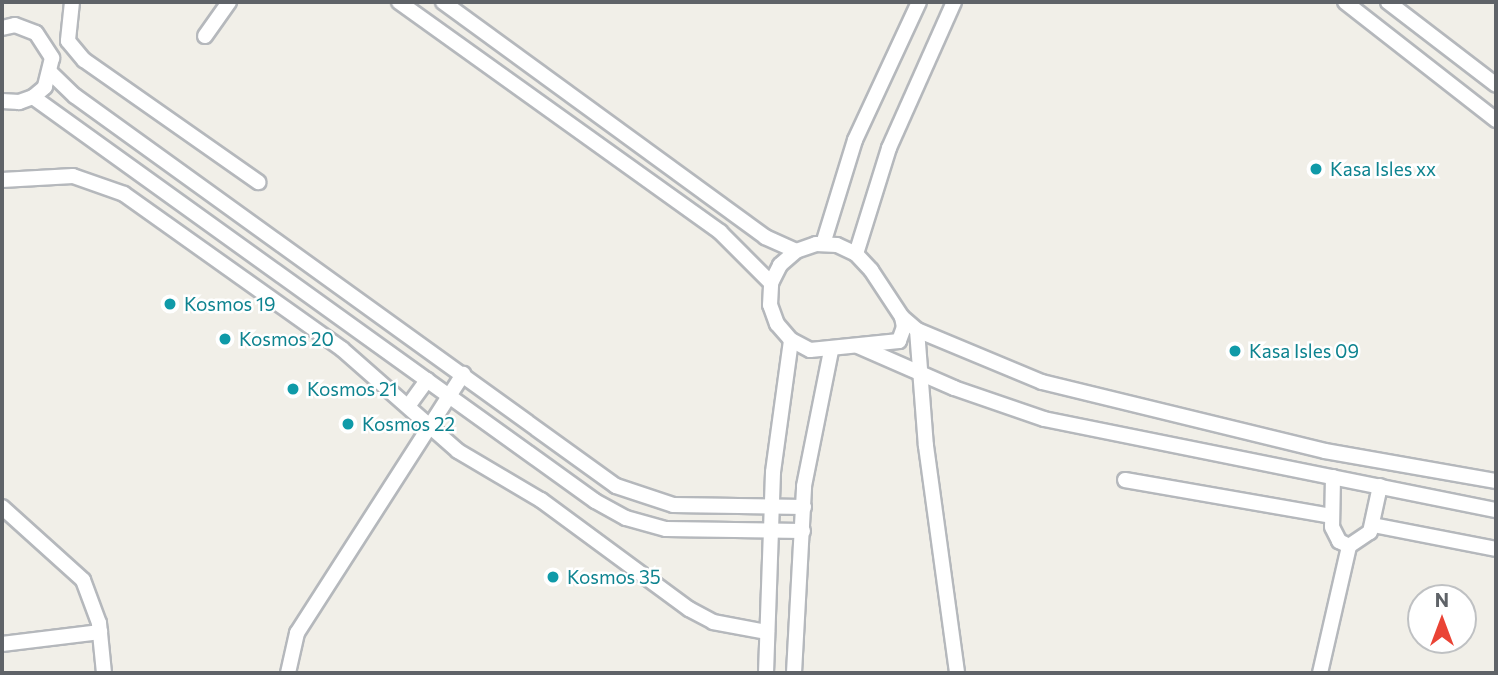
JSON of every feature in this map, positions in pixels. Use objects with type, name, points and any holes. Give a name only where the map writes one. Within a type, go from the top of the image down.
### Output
[{"type":"street","points":[[72,2],[68,41],[84,60],[258,182]]},
{"type":"street","points":[[205,36],[229,2]]},
{"type":"street","points":[[399,2],[720,232],[771,284]]},
{"type":"street","points":[[443,2],[765,237],[796,251]]},
{"type":"street","points":[[823,244],[855,140],[919,2]]},
{"type":"street","points":[[856,254],[889,148],[954,2]]},
{"type":"street","points":[[1345,2],[1496,120]]},
{"type":"street","points":[[1388,2],[1496,85]]},
{"type":"street","points":[[2,14],[8,26],[36,33],[46,44],[51,73],[75,96],[616,486],[673,505],[804,507]]},
{"type":"street","points":[[2,102],[33,97],[51,73]]},
{"type":"street","points":[[33,97],[595,501],[626,518],[666,529],[803,531]]},
{"type":"street","points":[[2,180],[73,176],[124,194],[342,349],[409,405],[458,451],[541,500],[701,617],[767,632]]},
{"type":"street","points":[[902,317],[904,327],[898,341],[831,351],[810,349],[790,340],[776,324],[770,304],[771,284],[780,265],[796,251],[823,244],[856,254],[902,317],[917,330],[1042,382],[1325,450],[1496,481]]},
{"type":"street","points":[[917,330],[917,373],[957,673]]},
{"type":"street","points":[[766,673],[772,506],[790,340]]},
{"type":"street","points":[[858,346],[917,373],[1044,419],[1496,510]]},
{"type":"street","points":[[794,673],[804,507],[831,351]]},
{"type":"street","points":[[288,673],[297,633],[463,374]]},
{"type":"street","points":[[409,405],[427,380]]},
{"type":"street","points":[[1333,477],[1331,516],[1334,534],[1349,547]]},
{"type":"street","points":[[1125,480],[1331,516]]},
{"type":"street","points":[[1320,673],[1349,547],[1366,538],[1373,525],[1380,486]]},
{"type":"street","points":[[2,507],[83,580],[100,632],[104,673]]},
{"type":"street","points":[[1373,525],[1496,549]]},
{"type":"street","points":[[2,644],[100,632]]},
{"type":"place","name":"Kasa Isles xx","points":[[1316,169]]},
{"type":"place","name":"Kosmos 19","points":[[170,304]]},
{"type":"place","name":"Kosmos 20","points":[[225,339]]},
{"type":"place","name":"Kasa Isles 09","points":[[1235,351]]},
{"type":"place","name":"Kosmos 21","points":[[293,389]]},
{"type":"place","name":"Kosmos 22","points":[[348,424]]},
{"type":"place","name":"Kosmos 35","points":[[553,577]]}]
